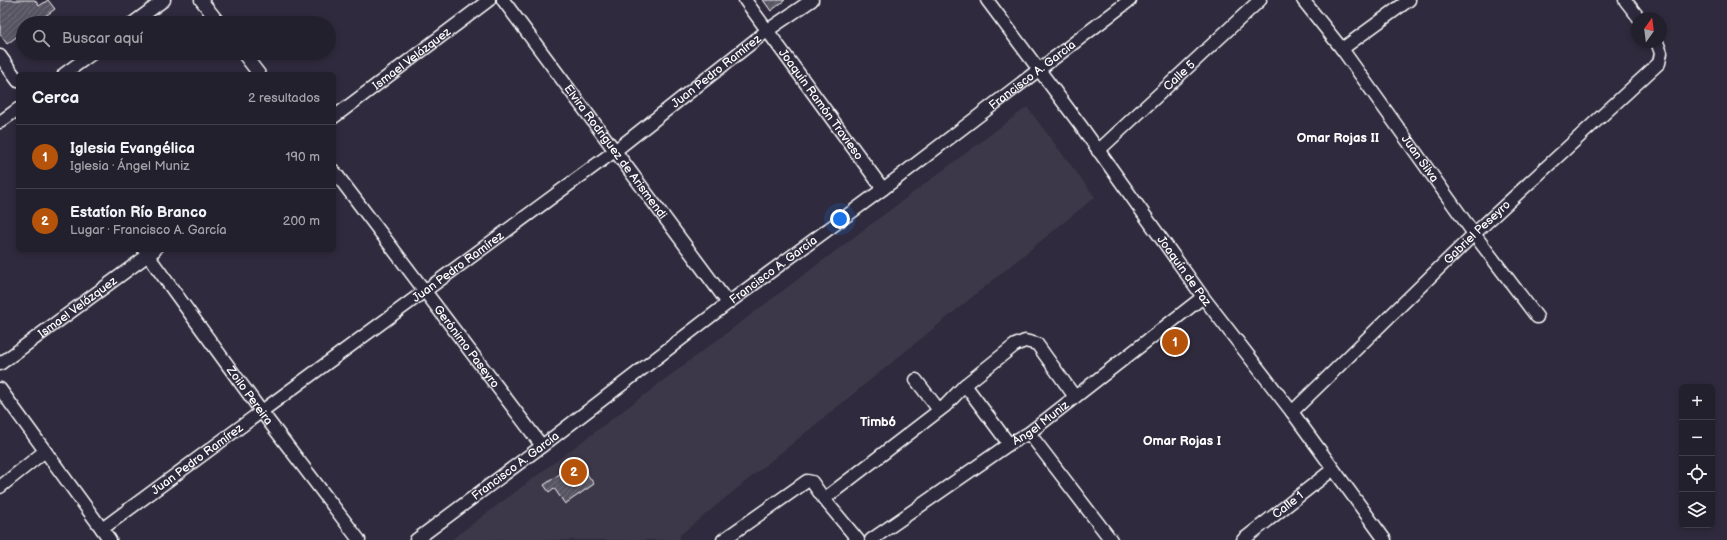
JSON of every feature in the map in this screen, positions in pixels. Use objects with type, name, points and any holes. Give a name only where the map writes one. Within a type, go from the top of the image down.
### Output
[{"type":"street","points":[[142,16],[164,0]]},
{"type":"street","points":[[201,0],[214,16]]},
{"type":"street","name":"Ismael Velázquez","points":[[336,115],[489,0]]},
{"type":"street","name":"Elvira Rodríguez de Arismendi","points":[[503,0],[616,150],[728,303]]},
{"type":"street","name":"Joaquín Ramón Travieso","points":[[745,0],[883,190]]},
{"type":"street","name":"Juan Pedro Ramírez","points":[[102,529],[616,150],[768,30],[812,0]]},
{"type":"street","name":"Joaquín de Paz","points":[[987,0],[1039,69],[1203,297],[1292,412],[1332,470],[1385,540]]},
{"type":"street","name":"Francisco A. García","points":[[416,540],[542,446],[728,303],[883,190],[1130,0]]},
{"type":"street","name":"Calle 5","points":[[1098,151],[1260,0]]},
{"type":"street","name":"Juan Silva","points":[[1303,0],[1342,49],[1474,234],[1537,317]]},
{"type":"street","points":[[1342,49],[1409,0]]},
{"type":"street","points":[[1625,0],[1634,12]]},
{"type":"street","name":"Gabriel Peseyro","points":[[1292,412],[1474,234],[1659,63],[1659,48]]},
{"type":"street","points":[[0,56],[16,78]]},
{"type":"street","points":[[67,72],[83,60]]},
{"type":"street","points":[[248,60],[257,72]]},
{"type":"street","points":[[0,122],[16,110]]},
{"type":"street","name":"Gerónimo Paseyro","points":[[336,174],[542,446]]},
{"type":"street","name":"Ismael Velázquez","points":[[0,364],[149,252]]},
{"type":"street","name":"Zoilo Pereira","points":[[149,252],[261,411],[359,540]]},
{"type":"street","name":"Ángel Muniz","points":[[871,540],[1009,444],[1029,433],[1203,297]]},
{"type":"street","points":[[824,499],[939,410],[965,385],[1015,346],[1025,341],[1037,344],[1075,397]]},
{"type":"street","points":[[916,380],[939,410]]},
{"type":"street","points":[[965,385],[1009,444]]},
{"type":"street","points":[[0,389],[110,540]]},
{"type":"street","points":[[1029,433],[1111,540]]},
{"type":"street","points":[[0,487],[45,451]]},
{"type":"street","name":"Calle 1","points":[[1243,540],[1332,470]]},
{"type":"street","points":[[723,540],[807,481],[812,482],[858,540]]},
{"type":"shaded area","points":[[1027,107],[1095,197],[680,535],[680,540],[451,540]]},
{"type":"building","points":[[0,0],[35,0],[39,6],[48,0],[55,9],[46,16],[16,16],[16,37],[7,44],[0,34]]},
{"type":"building","points":[[763,0],[785,0],[771,11]]},
{"type":"building","points":[[578,461],[594,484],[565,504],[554,488],[549,492],[544,485]]},
{"type":"place","name":"Iglesia Evangélica","points":[[1175,342]]},
{"type":"place","name":"Estatíon Río Branco","points":[[574,472]]},
{"type":"district","name":"Omar Rojas II","points":[[1338,137]]},
{"type":"district","name":"Timbó","points":[[878,421]]},
{"type":"district","name":"Omar Rojas I","points":[[1182,440]]}]
